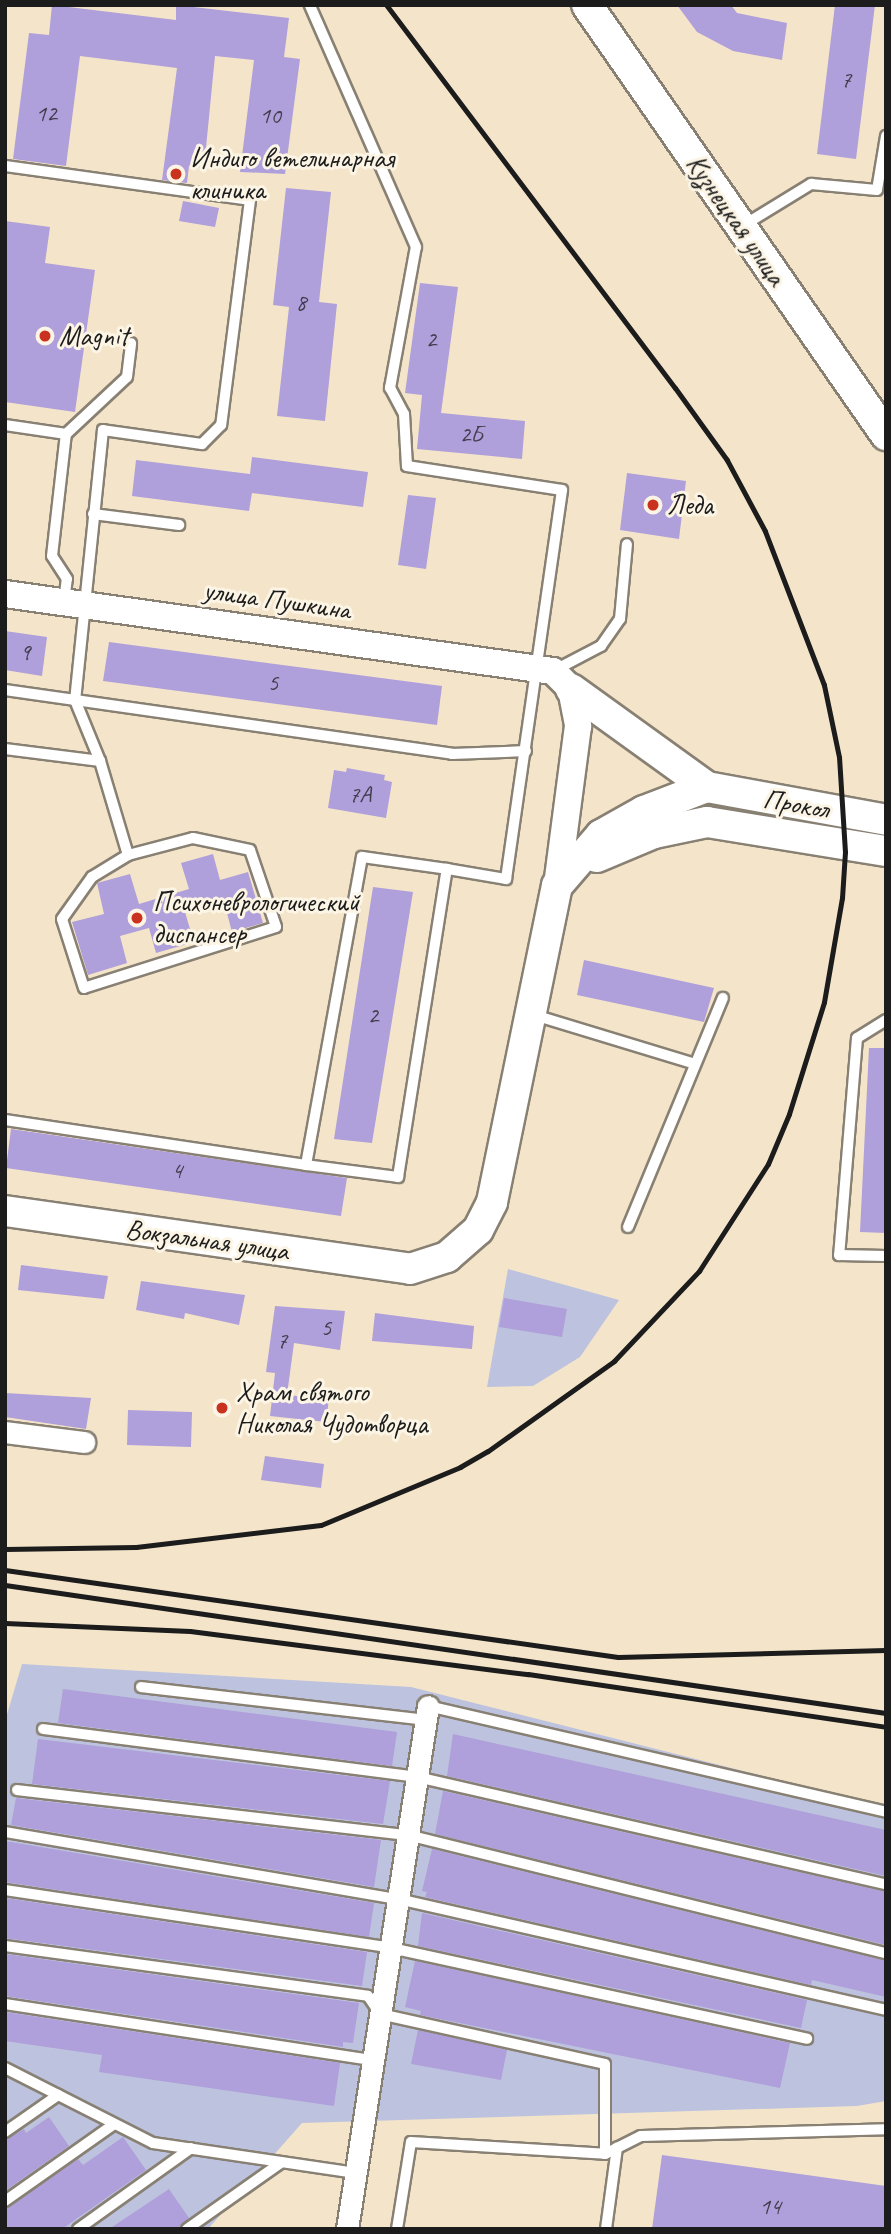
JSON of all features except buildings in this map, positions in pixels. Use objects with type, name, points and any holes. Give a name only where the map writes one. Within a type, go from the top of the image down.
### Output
[{"type":"main road","name":"Кузнецкая улица","points":[[587,5],[886,435]]},
{"type":"main road","points":[[554,676],[707,788]]},
{"type":"main road","points":[[528,1013],[557,886],[601,835],[644,811],[707,788]]},
{"type":"main road","name":"Прокол","points":[[707,788],[886,820]]},
{"type":"main road","points":[[557,886],[605,852],[654,832],[707,822],[886,851]]},
{"type":"main road","name":"Вокзальная улица","points":[[5,1211],[410,1269],[455,1251],[487,1214],[528,1013]]},
{"type":"street","name":"улица Пушкина","points":[[5,594],[554,676]]},
{"type":"street","points":[[554,676],[578,726],[557,886]]},
{"type":"street","points":[[5,1432],[84,1442]]},
{"type":"street","points":[[347,2229],[427,1713]]},
{"type":"lane","points":[[306,1165],[362,856],[506,879],[526,751],[554,676],[562,490],[407,466],[404,414],[390,388],[415,247],[310,5]]},
{"type":"lane","points":[[741,227],[811,184],[881,191],[886,136]]},
{"type":"lane","points":[[5,166],[250,200],[221,425],[202,444],[103,430],[93,514],[73,604]]},
{"type":"lane","points":[[128,855],[100,761],[75,700],[73,604],[67,579],[52,556],[66,434],[127,377],[131,343]]},
{"type":"lane","points":[[5,425],[66,434]]},
{"type":"lane","points":[[93,514],[180,525]]},
{"type":"lane","points":[[554,676],[601,646],[620,619],[627,544]]},
{"type":"lane","points":[[5,690],[452,754],[526,751]]},
{"type":"lane","points":[[5,749],[100,761]]},
{"type":"lane","points":[[193,838],[250,850],[276,928],[85,988],[62,919],[92,877],[128,855],[193,838]]},
{"type":"lane","points":[[5,1120],[398,1177],[447,869]]},
{"type":"lane","points":[[628,1227],[723,999]]},
{"type":"lane","points":[[528,1013],[695,1064]]},
{"type":"lane","points":[[886,1020],[857,1038],[839,1255],[886,1256]]},
{"type":"lane","points":[[141,1686],[427,1713],[886,1812]]},
{"type":"lane","points":[[43,1729],[417,1777],[886,1884]]},
{"type":"lane","points":[[17,1790],[408,1835],[886,1953]]},
{"type":"lane","points":[[5,1832],[398,1899],[886,2010]]},
{"type":"lane","points":[[5,1890],[391,1948],[807,2039]]},
{"type":"lane","points":[[5,1946],[368,1996],[380,2014],[605,2064],[605,2154]]},
{"type":"lane","points":[[5,2004],[373,2060]]},
{"type":"lane","points":[[5,2068],[153,2143],[356,2173]]},
{"type":"lane","points":[[5,2132],[58,2095]]},
{"type":"lane","points":[[5,2201],[114,2123]]},
{"type":"lane","points":[[397,2229],[411,2142],[605,2154],[641,2136],[886,2129]]},
{"type":"lane","points":[[78,2229],[191,2148]]},
{"type":"lane","points":[[606,2229],[617,2148]]},
{"type":"lane","points":[[187,2229],[282,2162]]},
{"type":"shaded area","points":[[508,1269],[619,1300],[580,1357],[533,1386],[487,1387]]},
{"type":"shaded area","points":[[22,1664],[411,1687],[886,1807],[886,2101],[857,2106],[302,2123],[208,2229],[5,2229],[5,1721]]},
{"type":"railway","points":[[5,1549],[136,1547],[321,1525],[460,1467],[488,1451],[614,1361],[699,1271],[768,1164],[789,1114],[824,1002],[842,898],[845,852],[839,757],[824,685],[765,531],[727,460],[386,5]]},
{"type":"railway","points":[[5,1570],[618,1657],[886,1650]]},
{"type":"railway","points":[[5,1585],[886,1713]]},
{"type":"railway","points":[[5,1623],[190,1631],[528,1674],[886,1727]]},
{"type":"place","name":"Индиго ветелинарная клиника","points":[[176,174]]},
{"type":"place","name":"Magnit","points":[[45,336]]},
{"type":"place","name":"Леда","points":[[653,505]]},
{"type":"place","name":"Психоневрологический диспансер","points":[[137,918]]},
{"type":"place","name":"Храм святого Николая Чудотворца","points":[[222,1408]]}]
